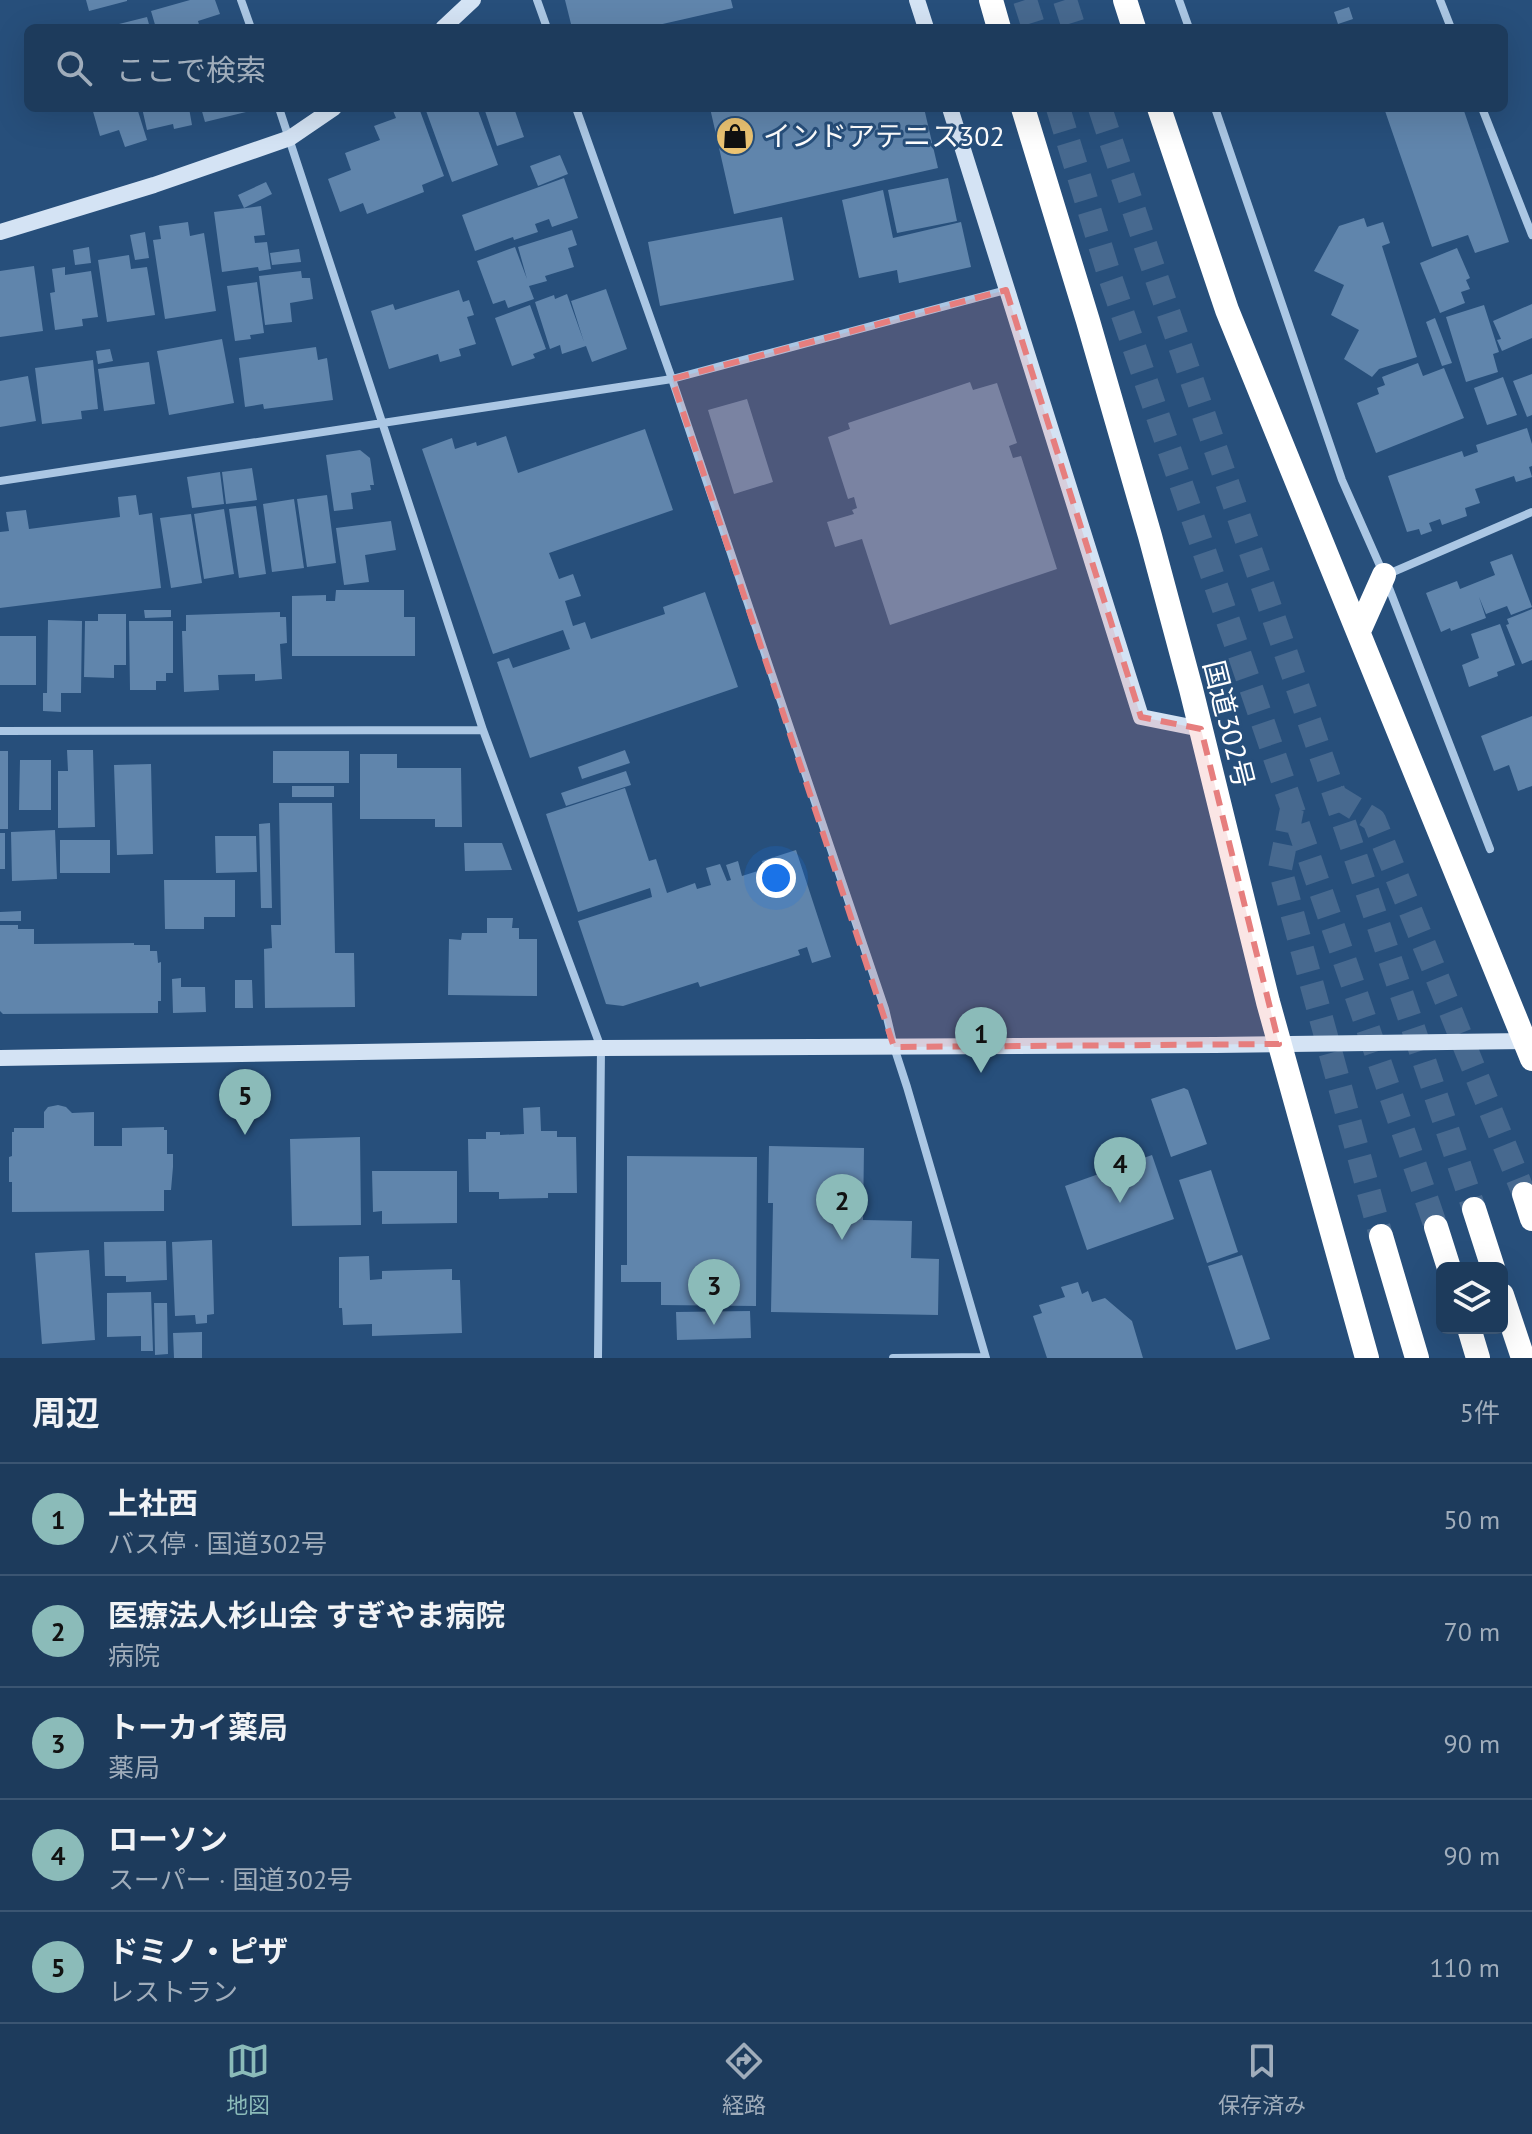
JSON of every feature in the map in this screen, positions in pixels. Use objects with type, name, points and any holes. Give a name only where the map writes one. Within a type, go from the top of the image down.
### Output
[{"type":"highway","points":[[991,0],[998,24]]},
{"type":"highway","points":[[1125,0],[1133,24]]},
{"type":"highway","name":"国道302号","points":[[1024,112],[1126,451],[1201,729],[1279,1044],[1367,1358]]},
{"type":"highway","points":[[1160,112],[1227,310],[1441,838],[1530,1047]]},
{"type":"highway","points":[[1359,631],[1384,575]]},
{"type":"highway","points":[[1524,1194],[1532,1219]]},
{"type":"highway","points":[[1474,1209],[1491,1262]]},
{"type":"highway","points":[[1436,1227],[1447,1262]]},
{"type":"highway","points":[[1381,1236],[1415,1358]]},
{"type":"highway","points":[[1508,1313],[1523,1358]]},
{"type":"highway","points":[[1471,1334],[1478,1358]]},
{"type":"street","points":[[241,0],[250,24]]},
{"type":"street","points":[[447,24],[473,0]]},
{"type":"street","points":[[537,0],[546,24]]},
{"type":"street","points":[[917,0],[925,24]]},
{"type":"street","points":[[1179,0],[1188,24]]},
{"type":"street","points":[[1440,0],[1449,24]]},
{"type":"street","points":[[280,112],[483,730],[601,1048],[598,1358]]},
{"type":"street","points":[[0,232],[154,185],[290,138],[328,112]]},
{"type":"street","points":[[577,112],[672,379],[885,1009],[986,1357],[893,1358]]},
{"type":"street","points":[[951,112],[1141,717],[1201,729]]},
{"type":"street","points":[[1216,112],[1342,480],[1384,575],[1490,849]]},
{"type":"street","points":[[1484,112],[1532,235]]},
{"type":"street","points":[[0,481],[672,379],[1006,290]]},
{"type":"street","points":[[1384,575],[1532,512]]},
{"type":"street","points":[[0,731],[483,730]]},
{"type":"street","points":[[0,1058],[601,1048],[1279,1044],[1530,1047]]},
{"type":"highlighted area","points":[[1006,290],[1141,717],[1201,729],[1279,1044],[894,1047],[672,379]]},
{"type":"building","points":[[86,0],[127,0],[127,1],[89,11]]},
{"type":"building","points":[[190,0],[215,0],[220,14],[198,21],[199,24],[155,24],[151,11]]},
{"type":"building","points":[[565,0],[731,0],[733,8],[663,24],[571,24]]},
{"type":"building","points":[[1349,7],[1353,19],[1338,24],[1334,12]]},
{"type":"building","points":[[147,17],[149,24],[119,24]]},
{"type":"building","points":[[93,112],[138,112],[147,140],[125,147],[119,130],[100,136]]},
{"type":"building","points":[[143,112],[190,112],[192,125],[174,129],[173,124],[147,130]]},
{"type":"building","points":[[202,112],[246,112],[205,122]]},
{"type":"building","points":[[394,112],[420,112],[444,176],[422,185],[424,192],[367,214],[363,203],[340,212],[328,179],[351,170],[345,153],[380,140],[374,126],[396,118]]},
{"type":"building","points":[[426,112],[478,112],[498,165],[452,182]]},
{"type":"building","points":[[485,112],[515,112],[524,137],[497,146]]},
{"type":"building","points":[[711,112],[925,112],[938,168],[734,214]]},
{"type":"building","points":[[1385,112],[1464,112],[1509,242],[1475,253],[1468,235],[1432,247]]},
{"type":"building","points":[[560,155],[568,174],[538,186],[530,166]]},
{"type":"building","points":[[564,178],[578,218],[552,227],[549,219],[535,224],[538,232],[514,240],[513,237],[475,251],[462,215]]},
{"type":"building","points":[[948,178],[957,221],[897,233],[888,190]]},
{"type":"building","points":[[266,182],[272,194],[244,208],[238,195]]},
{"type":"building","points":[[883,190],[893,238],[961,222],[971,267],[899,283],[897,270],[859,278],[842,200]]},
{"type":"building","points":[[261,206],[265,235],[254,236],[255,243],[267,242],[271,269],[259,271],[258,267],[222,272],[214,212]]},
{"type":"building","points":[[782,217],[794,280],[660,306],[648,242]]},
{"type":"building","points":[[1364,218],[1367,227],[1383,222],[1390,243],[1382,246],[1417,357],[1379,369],[1372,377],[1344,359],[1359,330],[1331,315],[1344,285],[1314,271],[1339,226]]},
{"type":"building","points":[[188,222],[190,236],[204,233],[216,311],[165,319],[153,240],[161,239],[159,226]]},
{"type":"building","points":[[572,230],[577,245],[568,248],[574,267],[545,276],[547,281],[529,286],[534,299],[508,308],[505,300],[493,304],[477,261],[515,247],[527,279],[518,247]]},
{"type":"building","points":[[145,232],[149,258],[135,260],[130,235]]},
{"type":"building","points":[[89,247],[91,263],[75,265],[73,250]]},
{"type":"building","points":[[1457,248],[1470,278],[1466,280],[1470,289],[1461,292],[1465,303],[1440,313],[1420,263]]},
{"type":"building","points":[[299,249],[301,262],[272,265],[270,253]]},
{"type":"building","points":[[129,255],[131,269],[147,267],[155,315],[107,322],[98,260]]},
{"type":"building","points":[[34,266],[43,331],[0,337],[0,271]]},
{"type":"building","points":[[65,267],[65,275],[91,271],[98,317],[82,319],[83,326],[55,330],[50,293],[55,292],[52,269]]},
{"type":"building","points":[[301,271],[302,278],[310,278],[313,299],[290,303],[292,322],[265,325],[259,276]]},
{"type":"building","points":[[257,282],[264,333],[235,341],[227,286]]},
{"type":"building","points":[[606,289],[627,349],[592,362],[586,346],[562,354],[560,345],[550,349],[535,302],[567,294],[584,342],[571,301]]},
{"type":"building","points":[[459,290],[463,302],[469,300],[474,315],[467,317],[476,344],[459,349],[461,356],[440,362],[438,354],[389,369],[371,311],[393,304],[395,310]]},
{"type":"building","points":[[1532,304],[1532,338],[1502,351],[1497,340],[1501,339],[1493,321]]},
{"type":"building","points":[[530,305],[546,349],[533,354],[535,358],[512,366],[495,318]]},
{"type":"building","points":[[1484,305],[1499,352],[1493,354],[1498,372],[1466,382],[1446,317]]},
{"type":"building","points":[[1435,318],[1452,363],[1442,366],[1426,322]]},
{"type":"building","points":[[222,339],[234,403],[169,415],[157,351]]},
{"type":"building","points":[[316,347],[318,360],[327,358],[333,400],[264,409],[263,404],[245,407],[239,358]]},
{"type":"building","points":[[110,349],[113,361],[98,364],[96,351]]},
{"type":"building","points":[[93,360],[98,409],[81,411],[82,419],[42,424],[35,368]]},
{"type":"building","points":[[149,362],[155,404],[104,411],[98,369]]},
{"type":"building","points":[[1418,363],[1423,376],[1444,368],[1464,418],[1376,453],[1357,403],[1379,394],[1377,388],[1385,385],[1382,377]]},
{"type":"building","points":[[1532,374],[1532,415],[1527,417],[1513,381]]},
{"type":"building","points":[[28,376],[36,421],[0,427],[0,381]]},
{"type":"building","points":[[1503,377],[1517,415],[1487,425],[1474,388]]},
{"type":"building","points":[[970,382],[973,390],[997,383],[1017,443],[1009,446],[1013,458],[1021,456],[1057,569],[890,625],[862,539],[835,547],[827,522],[854,514],[852,510],[857,508],[854,497],[848,499],[828,437],[850,429],[848,423]]},
{"type":"building","points":[[747,399],[773,482],[734,494],[708,410]]},
{"type":"building","points":[[1527,428],[1532,444],[1532,466],[1529,467],[1532,477],[1516,482],[1514,476],[1475,489],[1480,503],[1465,508],[1467,516],[1442,525],[1440,519],[1429,523],[1432,531],[1421,535],[1419,529],[1407,532],[1388,476],[1462,451],[1464,457],[1478,452],[1476,445]]},
{"type":"building","points":[[645,429],[673,510],[549,553],[559,579],[573,574],[581,596],[565,601],[573,626],[585,622],[591,639],[665,614],[663,607],[705,592],[738,687],[530,758],[497,662],[509,658],[513,668],[570,649],[563,630],[493,654],[422,449],[452,438],[455,449],[476,442],[477,446],[506,436],[518,473]]},
{"type":"building","points":[[360,450],[370,458],[374,485],[370,485],[371,490],[351,493],[353,509],[334,511],[326,455]]},
{"type":"building","points":[[252,468],[257,500],[226,504],[222,472]]},
{"type":"building","points":[[220,472],[224,504],[192,508],[187,477]]},
{"type":"building","points":[[136,495],[139,515],[152,513],[161,588],[0,608],[0,532],[9,531],[6,512],[26,510],[29,529],[120,517],[118,497]]},
{"type":"building","points":[[327,495],[336,563],[307,567],[297,499]]},
{"type":"building","points":[[294,499],[304,568],[272,572],[263,504]]},
{"type":"building","points":[[256,506],[266,574],[239,578],[229,509]]},
{"type":"building","points":[[224,509],[234,574],[204,579],[194,514]]},
{"type":"building","points":[[191,514],[202,583],[171,588],[160,518]]},
{"type":"building","points":[[391,521],[396,550],[365,555],[369,582],[344,585],[336,528]]},
{"type":"building","points":[[1512,554],[1532,607],[1511,615],[1507,606],[1486,614],[1479,597],[1486,618],[1441,632],[1426,593],[1457,581],[1460,589],[1495,575],[1490,562]]},
{"type":"building","points":[[336,590],[404,590],[404,617],[415,617],[415,656],[292,656],[292,596],[326,595],[326,601],[335,601]]},
{"type":"building","points":[[1532,609],[1532,660],[1522,664],[1506,625],[1509,624],[1507,619]]},
{"type":"building","points":[[144,610],[171,610],[171,617],[145,618]]},
{"type":"building","points":[[280,612],[280,617],[286,617],[287,643],[280,644],[282,679],[255,681],[255,674],[218,675],[219,690],[184,692],[182,631],[186,631],[186,615]]},
{"type":"building","points":[[98,614],[126,614],[126,665],[114,665],[114,678],[84,677],[85,621],[98,621]]},
{"type":"building","points":[[48,620],[82,621],[81,693],[61,693],[61,712],[43,711],[43,693],[47,693]]},
{"type":"building","points":[[129,621],[173,621],[173,673],[166,673],[166,681],[156,681],[156,690],[130,690]]},
{"type":"building","points":[[1500,624],[1515,665],[1497,672],[1498,676],[1469,687],[1462,665],[1479,658],[1471,634]]},
{"type":"building","points":[[0,636],[36,636],[36,685],[0,685]]},
{"type":"building","points":[[1532,716],[1532,786],[1518,791],[1509,765],[1494,771],[1481,736]]},
{"type":"building","points":[[67,750],[93,750],[95,827],[58,828],[58,771],[68,771]]},
{"type":"building","points":[[625,750],[630,763],[582,779],[578,767]]},
{"type":"building","points":[[0,751],[8,751],[8,829],[0,829]]},
{"type":"building","points":[[273,751],[349,751],[349,783],[273,783]]},
{"type":"building","points":[[360,754],[397,754],[397,768],[461,768],[462,827],[435,827],[435,819],[360,819]]},
{"type":"building","points":[[20,760],[51,760],[51,810],[19,810]]},
{"type":"building","points":[[151,764],[153,854],[117,855],[114,765]]},
{"type":"building","points":[[626,771],[631,785],[566,806],[561,793]]},
{"type":"building","points":[[292,786],[334,786],[334,797],[292,797]]},
{"type":"building","points":[[625,788],[649,861],[656,859],[667,893],[695,883],[697,889],[711,885],[706,868],[720,864],[727,881],[731,880],[726,865],[738,861],[742,876],[764,869],[762,861],[796,850],[831,957],[812,963],[807,947],[798,950],[800,955],[700,987],[698,982],[623,1006],[606,1004],[578,921],[652,897],[650,888],[578,912],[546,814]]},
{"type":"building","points":[[279,803],[332,803],[335,953],[354,953],[355,1007],[265,1008],[264,949],[272,948],[271,925],[281,925]]},
{"type":"building","points":[[270,823],[272,908],[261,908],[259,824]]},
{"type":"building","points":[[55,830],[57,879],[12,881],[11,832]]},
{"type":"building","points":[[0,833],[5,833],[5,869],[0,869]]},
{"type":"building","points":[[215,836],[256,836],[257,872],[216,873]]},
{"type":"building","points":[[60,840],[110,840],[110,873],[60,873]]},
{"type":"building","points":[[464,843],[502,843],[512,870],[465,871]]},
{"type":"building","points":[[164,880],[235,880],[235,917],[204,917],[204,929],[165,929]]},
{"type":"building","points":[[21,911],[21,921],[0,921],[0,912]]},
{"type":"building","points":[[487,918],[513,918],[512,928],[519,928],[519,939],[537,939],[537,996],[448,995],[449,939],[461,940],[462,933],[487,933]]},
{"type":"building","points":[[0,925],[34,929],[34,944],[150,945],[150,951],[157,951],[158,963],[161,962],[158,1013],[3,1014],[0,1011]]},
{"type":"building","points":[[181,978],[181,987],[205,987],[206,1012],[173,1013],[172,979]]},
{"type":"building","points":[[235,980],[252,980],[253,1008],[235,1008]]},
{"type":"building","points":[[1184,1088],[1188,1090],[1207,1144],[1171,1157],[1151,1099]]},
{"type":"building","points":[[58,1105],[72,1113],[94,1112],[94,1146],[122,1146],[122,1128],[164,1127],[167,1130],[167,1154],[173,1154],[173,1167],[171,1190],[164,1190],[164,1211],[12,1212],[9,1157],[12,1156],[12,1132],[14,1128],[44,1128],[44,1112],[48,1107]]},
{"type":"building","points":[[540,1107],[541,1131],[557,1131],[557,1137],[576,1137],[577,1193],[548,1193],[548,1198],[499,1199],[499,1192],[469,1192],[468,1139],[486,1139],[486,1132],[524,1134],[523,1108]]},
{"type":"building","points":[[360,1137],[361,1225],[292,1226],[290,1139]]},
{"type":"building","points":[[769,1146],[864,1148],[863,1220],[912,1221],[911,1258],[939,1259],[938,1315],[771,1312],[773,1203],[768,1203]]},
{"type":"building","points":[[1152,1155],[1174,1219],[1087,1250],[1065,1186]]},
{"type":"building","points":[[627,1156],[757,1157],[756,1306],[661,1305],[661,1282],[621,1282],[621,1265],[627,1265]]},
{"type":"building","points":[[1211,1170],[1238,1252],[1207,1263],[1179,1180]]},
{"type":"building","points":[[372,1171],[457,1171],[457,1223],[382,1224],[382,1211],[373,1212]]},
{"type":"building","points":[[212,1240],[214,1314],[207,1315],[207,1323],[196,1324],[195,1315],[175,1316],[172,1242]]},
{"type":"building","points":[[166,1241],[167,1280],[126,1282],[126,1276],[105,1276],[104,1242]]},
{"type":"building","points":[[89,1250],[95,1340],[42,1344],[35,1253]]},
{"type":"building","points":[[1242,1255],[1270,1339],[1236,1350],[1208,1266]]},
{"type":"building","points":[[369,1256],[370,1280],[382,1279],[382,1271],[452,1269],[452,1280],[460,1280],[462,1333],[372,1336],[372,1324],[343,1325],[342,1308],[339,1308],[339,1257]]},
{"type":"building","points":[[1078,1282],[1082,1294],[1088,1291],[1092,1302],[1105,1298],[1132,1321],[1143,1358],[1047,1358],[1033,1316],[1042,1313],[1039,1305],[1065,1297],[1061,1287]]},
{"type":"building","points":[[151,1292],[153,1351],[141,1351],[141,1336],[107,1337],[107,1293]]},
{"type":"building","points":[[154,1303],[167,1303],[168,1354],[155,1355]]},
{"type":"building","points":[[750,1311],[751,1338],[677,1340],[676,1312]]},
{"type":"building","points":[[202,1332],[202,1358],[174,1358],[173,1333]]},
{"type":"tunnel","points":[[1025,0],[1033,24]]},
{"type":"tunnel","points":[[1065,0],[1073,24]]},
{"type":"tunnel","points":[[1059,112],[1108,271],[1436,1227]]},
{"type":"tunnel","points":[[1101,112],[1474,1209]]},
{"type":"tunnel","points":[[1335,796],[1374,820],[1524,1194]]},
{"type":"tunnel","points":[[1292,809],[1280,869],[1381,1236]]},
{"type":"place","name":"インドアテニス302","points":[[735,136]]},
{"type":"place","name":"上社西","points":[[981,1073]]},
{"type":"place","name":"ドミノ・ピザ","points":[[245,1135]]},
{"type":"place","name":"ローソン","points":[[1120,1203]]},
{"type":"place","name":"医療法人杉山会 すぎやま病院","points":[[842,1240]]},
{"type":"place","name":"トーカイ薬局","points":[[714,1325]]}]
